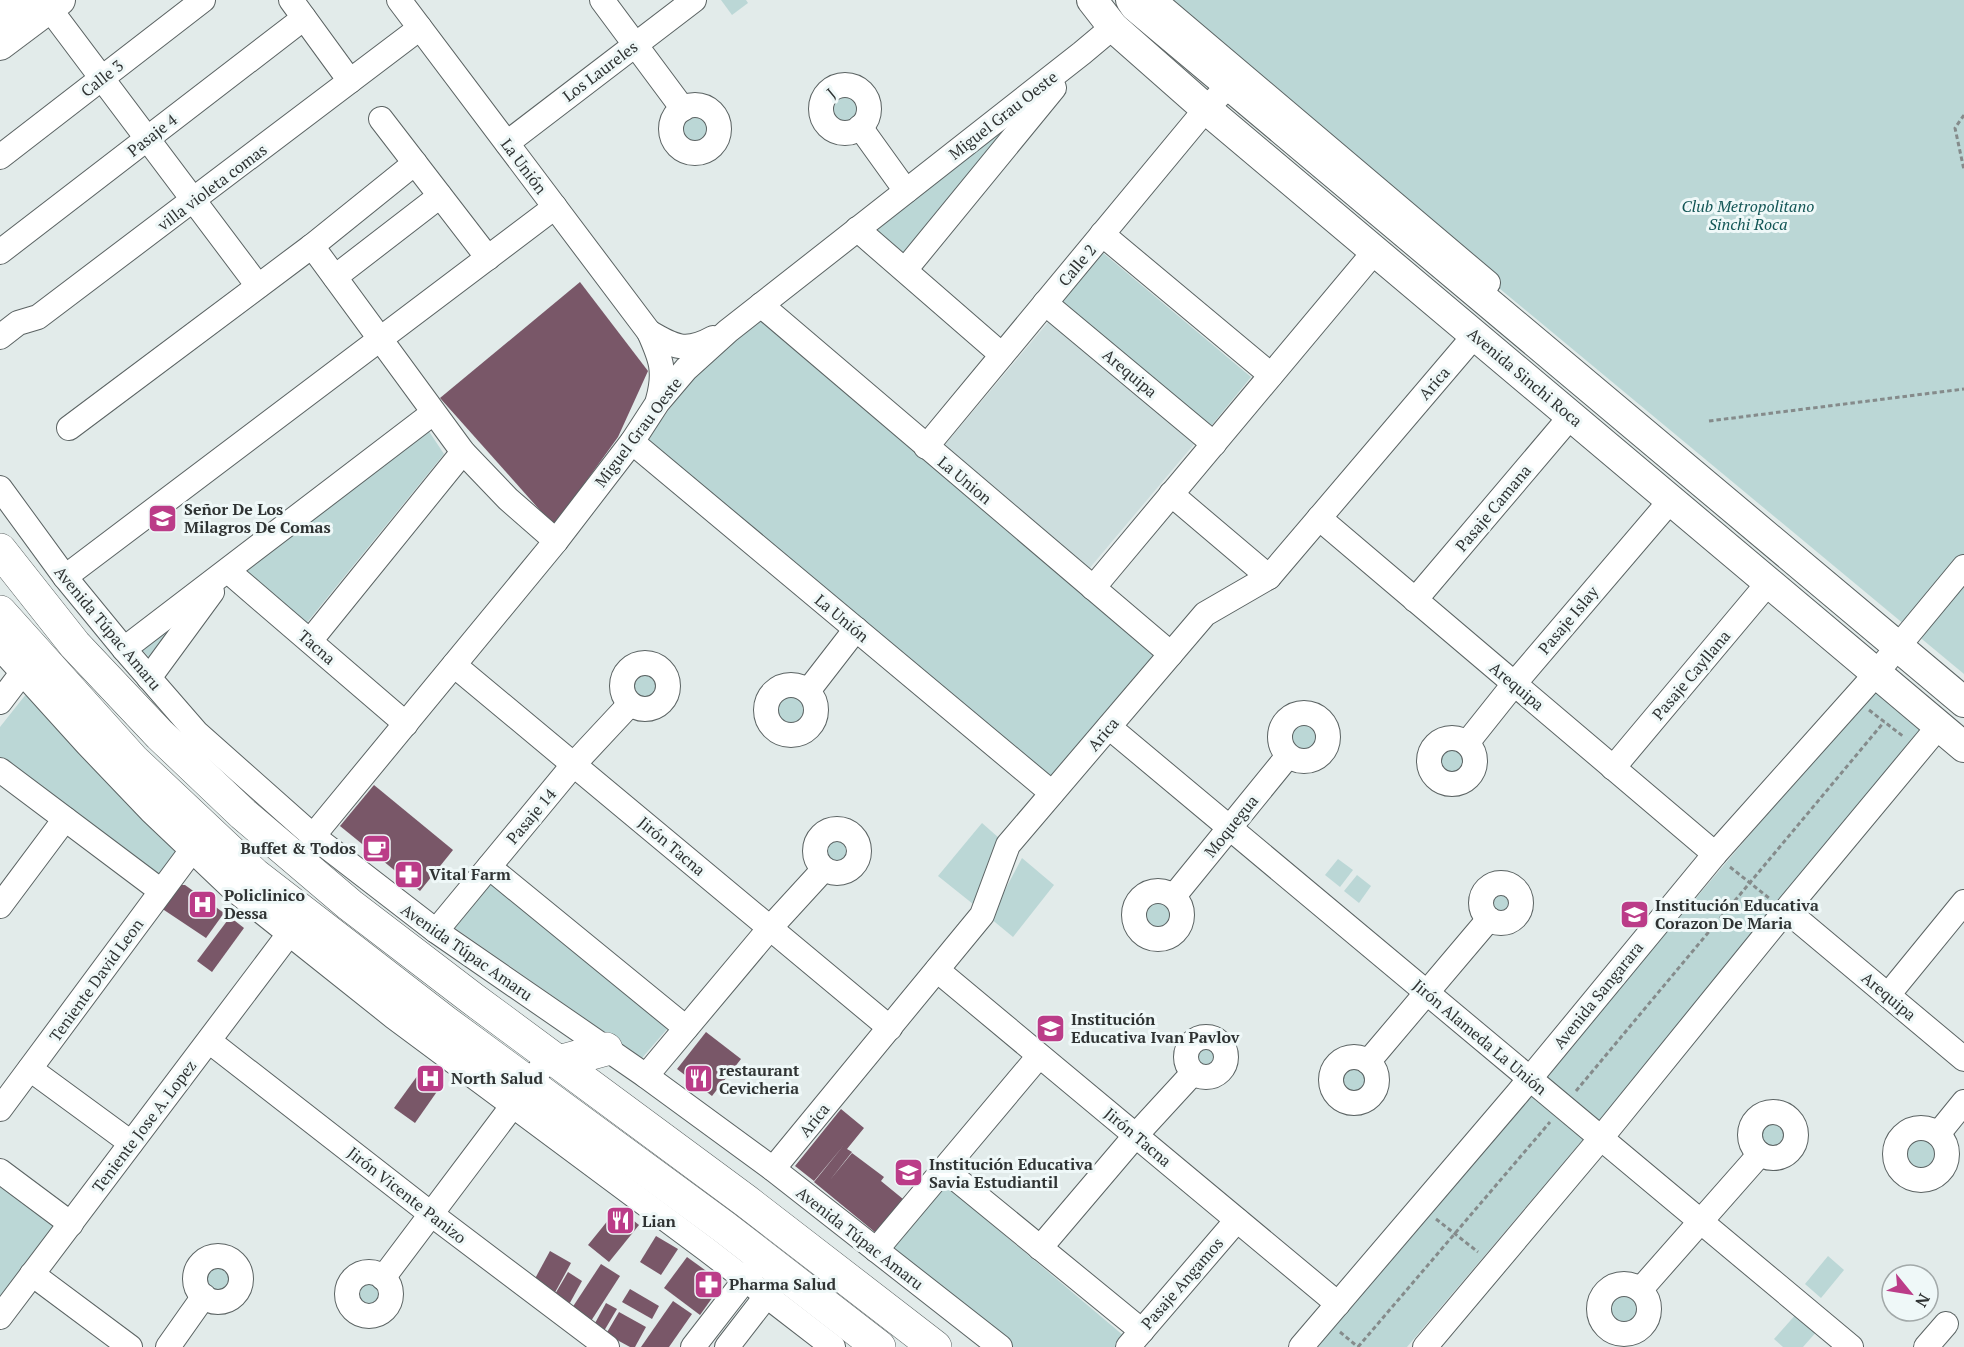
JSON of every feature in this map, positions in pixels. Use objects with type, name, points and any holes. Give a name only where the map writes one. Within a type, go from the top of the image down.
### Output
[{"type":"highway","name":"Avenida Túpac Amaru","points":[[0,550],[75,645],[160,735],[243,814],[350,905],[794,1238],[935,1347]]},
{"type":"highway","points":[[0,612],[133,760],[255,875],[520,1095],[765,1277],[879,1347]]},
{"type":"highway","points":[[555,1059],[606,1049]]},
{"type":"main road","points":[[0,15],[20,0]]},
{"type":"main road","name":"Avenida Sinchi Roca","points":[[1092,0],[1113,27],[1206,109],[1964,747]]},
{"type":"main road","name":"Avenida Sinchi Roca","points":[[1131,0],[1229,84],[1642,422],[1902,642],[1964,702]]},
{"type":"main road","points":[[0,45],[50,3]]},
{"type":"street","name":"Calle 3","points":[[0,157],[203,0]]},
{"type":"street","name":"La Unión","points":[[399,0],[650,332],[663,367],[663,381],[658,402]]},
{"type":"street","points":[[602,0],[682,109]]},
{"type":"street","name":"Los Laureles","points":[[507,143],[694,0]]},
{"type":"street","points":[[1154,0],[1642,422]]},
{"type":"street","points":[[50,3],[101,78],[258,286]]},
{"type":"street","points":[[297,9],[350,81]]},
{"type":"street","name":"Pasaje 4","points":[[0,252],[147,139],[297,9]]},
{"type":"street","name":"Miguel Grau Oeste","points":[[313,836],[556,541],[632,442],[658,402],[686,369],[728,331],[1082,54],[1113,27]]},
{"type":"street","name":"villa violeta comas","points":[[0,337],[18,323],[38,317],[420,28]]},
{"type":"street","points":[[905,270],[1082,54]]},
{"type":"street","name":"Calle 2","points":[[926,447],[1229,84]]},
{"type":"street","points":[[381,119],[488,258]]},
{"type":"street","points":[[860,127],[906,191]]},
{"type":"street","points":[[69,428],[312,246],[415,163]]},
{"type":"street","points":[[334,277],[440,196]]},
{"type":"street","points":[[64,577],[555,207]]},
{"type":"street","points":[[857,229],[1002,355]]},
{"type":"street","points":[[1102,234],[1271,375]]},
{"type":"street","points":[[312,246],[463,452],[508,499],[556,541]]},
{"type":"street","points":[[1093,588],[1375,251]]},
{"type":"street","name":"Arequipa","points":[[1045,303],[1214,444]]},
{"type":"street","name":"La Union","points":[[761,305],[1171,654]]},
{"type":"street","name":"La Unión","points":[[650,332],[670,344],[686,348],[702,344],[728,331]]},
{"type":"street","name":"Arica","points":[[773,1169],[982,915],[1008,845],[1205,614],[1269,577],[1475,335]]},
{"type":"street","points":[[124,649],[434,413]]},
{"type":"street","name":"Pasaje Camana","points":[[1415,600],[1571,416]]},
{"type":"street","name":"La Unión","points":[[632,442],[1052,794]]},
{"type":"street","points":[[310,641],[463,452]]},
{"type":"street","name":"Avenida Túpac Amaru","points":[[0,488],[64,577],[197,733],[313,836],[436,931],[646,1077],[773,1169],[1000,1347]]},
{"type":"street","points":[[1171,494],[1269,577]]},
{"type":"street","name":"Pasaje Islay","points":[[1467,743],[1514,684],[1671,500]]},
{"type":"street","name":"Arequipa","points":[[1318,518],[1715,854]]},
{"type":"street","name":"Avenida Sangarara","points":[[1301,1347],[1530,1079],[1715,854],[1854,698],[1964,567]]},
{"type":"street","points":[[149,678],[228,571]]},
{"type":"street","name":"Tacna","points":[[228,571],[406,724]]},
{"type":"street","name":"Pasaje Cayllana","points":[[1613,768],[1769,582]]},
{"type":"street","points":[[807,691],[856,629]]},
{"type":"street","points":[[1902,642],[1964,686]]},
{"type":"street","points":[[0,648],[95,753],[232,888],[394,1017],[520,1095]]},
{"type":"street","name":"Jirón Tacna","points":[[454,665],[890,1028]]},
{"type":"street","points":[[0,702],[22,673]]},
{"type":"street","name":"Pasaje 14","points":[[436,931],[574,764],[630,704]]},
{"type":"street","points":[[1425,1347],[1601,1138],[1786,910],[1940,726]]},
{"type":"street","name":"Jirón Alameda La Unión","points":[[1108,727],[1851,1347]]},
{"type":"street","name":"Moquegua","points":[[1174,896],[1288,756]]},
{"type":"street","points":[[0,770],[162,891]]},
{"type":"street","points":[[0,906],[65,819]]},
{"type":"street","name":"Teniente David Leon","points":[[0,1110],[192,850]]},
{"type":"street","points":[[489,867],[686,1028]]},
{"type":"street","points":[[646,1077],[770,928],[824,869]]},
{"type":"street","points":[[1888,995],[1964,902]]},
{"type":"street","name":"Arequipa","points":[[1786,910],[1964,1059]]},
{"type":"street","points":[[1368,1062],[1489,919]]},
{"type":"street","name":"Teniente Jose A. Lopez","points":[[0,1317],[289,934]]},
{"type":"street","name":"Jirón Tacna","points":[[937,970],[1338,1304]]},
{"type":"street","name":"Jirón Vicente Panizo","points":[[209,1041],[430,1214],[607,1347]]},
{"type":"street","points":[[876,1250],[1040,1056]]},
{"type":"street","points":[[383,1278],[520,1095],[555,1059]]},
{"type":"street","points":[[30,1069],[131,1143]]},
{"type":"street","points":[[1040,1248],[1136,1135],[1193,1073]]},
{"type":"street","points":[[1938,1134],[1964,1102]]},
{"type":"street","points":[[1641,1289],[1760,1154]]},
{"type":"street","points":[[944,1169],[1040,1248],[1135,1339]]},
{"type":"street","points":[[0,1171],[70,1224]]},
{"type":"street","name":"Pasaje Angamos","points":[[1135,1339],[1237,1220]]},
{"type":"street","points":[[727,1347],[765,1277],[794,1238]]},
{"type":"street","points":[[693,1347],[765,1277]]},
{"type":"street","points":[[765,1277],[833,1347]]},
{"type":"street","points":[[28,1280],[102,1347]]},
{"type":"street","points":[[28,1280],[130,1347]]},
{"type":"street","points":[[168,1347],[204,1296]]},
{"type":"street","points":[[1926,1347],[1946,1324]]},
{"type":"path","points":[[1964,115],[1955,128],[1964,170]]},
{"type":"path","points":[[1709,421],[1964,389]]},
{"type":"path","points":[[1854,698],[1920,750]]},
{"type":"path","points":[[1358,1347],[1563,1107],[1884,722]]},
{"type":"path","points":[[1715,854],[1750,884],[1786,910]]},
{"type":"path","points":[[1421,1206],[1494,1265]]},
{"type":"shaded area","points":[[1050,320],[1195,443],[1088,570],[943,447]]},
{"type":"green space","points":[[721,0],[746,0],[748,3],[732,15]]},
{"type":"green space","name":"Club Metropolitano Sinchi Roca","points":[[1159,0],[1964,0],[1964,674],[1464,259]]},
{"type":"green space","points":[[845,93],[857,97],[861,109],[857,121],[845,125],[833,121],[829,109],[833,97]]},
{"type":"green space","points":[[696,113],[708,117],[712,129],[708,141],[696,145],[684,141],[680,129],[684,117]]},
{"type":"green space","points":[[999,127],[1005,131],[904,256],[877,232],[877,221]]},
{"type":"green space","points":[[1102,252],[1251,377],[1211,426],[1062,301]]},
{"type":"green space","points":[[760,320],[1160,653],[1048,781],[645,442],[692,378]]},
{"type":"green space","points":[[428,430],[444,454],[305,625],[242,571]]},
{"type":"green space","points":[[185,613],[155,656],[149,657],[141,649]]},
{"type":"green space","points":[[644,667],[658,672],[663,686],[658,700],[644,705],[630,700],[625,686],[630,672]]},
{"type":"green space","points":[[1875,687],[1928,733],[1407,1347],[1315,1347]]},
{"type":"green space","points":[[791,690],[799,691],[805,696],[810,702],[810,718],[805,724],[799,729],[791,730],[783,729],[777,724],[772,718],[771,710],[772,702],[777,696],[783,691]]},
{"type":"green space","points":[[27,693],[179,851],[159,875],[0,758],[0,727]]},
{"type":"green space","points":[[1304,720],[1317,725],[1322,738],[1317,751],[1304,756],[1291,751],[1286,738],[1291,725]]},
{"type":"green space","points":[[1452,743],[1465,748],[1470,761],[1465,774],[1452,779],[1439,774],[1434,761],[1439,748]]},
{"type":"green space","points":[[982,823],[999,838],[973,904],[938,876]]},
{"type":"green space","points":[[839,835],[851,840],[856,852],[851,864],[839,869],[827,864],[822,852],[827,840]]},
{"type":"green space","points":[[1022,858],[1054,885],[1013,937],[990,918]]},
{"type":"green space","points":[[1338,859],[1353,870],[1340,887],[1325,875]]},
{"type":"green space","points":[[1357,875],[1371,886],[1359,903],[1344,891]]},
{"type":"green space","points":[[492,883],[668,1028],[642,1058],[455,928]]},
{"type":"green space","points":[[1501,886],[1513,891],[1518,903],[1513,915],[1501,920],[1489,915],[1484,903],[1489,891]]},
{"type":"green space","points":[[1159,898],[1171,903],[1176,915],[1171,927],[1159,932],[1147,927],[1142,915],[1147,903]]},
{"type":"green space","points":[[1207,1042],[1218,1046],[1222,1057],[1218,1068],[1207,1072],[1196,1068],[1192,1057],[1196,1046]]},
{"type":"green space","points":[[1354,1065],[1366,1069],[1370,1081],[1366,1093],[1354,1097],[1342,1093],[1338,1081],[1342,1069]]},
{"type":"green space","points":[[1773,1117],[1785,1122],[1790,1134],[1785,1146],[1773,1151],[1761,1146],[1756,1134],[1761,1122]]},
{"type":"green space","points":[[1920,1133],[1935,1140],[1942,1155],[1935,1170],[1920,1177],[1905,1170],[1898,1155],[1905,1140]]},
{"type":"green space","points":[[0,1181],[58,1223],[0,1300]]},
{"type":"green space","points":[[943,1183],[1124,1336],[1115,1347],[1006,1347],[883,1252]]},
{"type":"green space","points":[[1828,1256],[1844,1270],[1821,1298],[1805,1284]]},
{"type":"green space","points":[[220,1262],[232,1267],[237,1279],[232,1291],[220,1296],[208,1291],[203,1279],[208,1267]]},
{"type":"green space","points":[[369,1280],[380,1285],[385,1296],[380,1307],[369,1312],[358,1307],[353,1296],[358,1285]]},
{"type":"green space","points":[[1625,1290],[1638,1296],[1644,1309],[1638,1322],[1625,1328],[1612,1322],[1606,1309],[1612,1296]]},
{"type":"green space","points":[[1798,1312],[1818,1330],[1803,1347],[1783,1347],[1774,1339]]},
{"type":"building","points":[[580,282],[648,371],[618,437],[554,526],[440,398]]},
{"type":"building","points":[[374,785],[453,850],[420,891],[340,826]]},
{"type":"building","points":[[177,885],[185,885],[224,913],[206,938],[161,908]]},
{"type":"building","points":[[230,917],[244,928],[212,972],[197,961]]},
{"type":"building","points":[[706,1032],[741,1059],[712,1096],[677,1069]]},
{"type":"building","points":[[423,1068],[443,1083],[415,1123],[394,1108]]},
{"type":"building","points":[[841,1109],[864,1128],[847,1149],[852,1152],[830,1180],[852,1153],[884,1177],[881,1181],[903,1199],[876,1233],[814,1182],[844,1145],[814,1181],[795,1166]]},
{"type":"building","points":[[618,1208],[639,1225],[609,1262],[588,1245]]},
{"type":"building","points":[[656,1236],[678,1249],[661,1275],[640,1262]]},
{"type":"building","points":[[550,1251],[571,1263],[552,1298],[531,1286]]},
{"type":"building","points":[[687,1257],[716,1278],[715,1294],[700,1315],[664,1288]]},
{"type":"building","points":[[601,1264],[620,1276],[591,1321],[572,1308]]},
{"type":"building","points":[[568,1272],[582,1281],[566,1310],[551,1301]]},
{"type":"building","points":[[630,1289],[659,1306],[652,1319],[622,1302]]},
{"type":"building","points":[[673,1301],[692,1314],[669,1347],[641,1347]]},
{"type":"building","points":[[606,1303],[617,1309],[604,1331],[594,1325]]},
{"type":"building","points":[[619,1312],[646,1327],[635,1347],[630,1347],[606,1334]]},
{"type":"place","name":"Señor De Los Milagros De Comas","points":[[163,518]]},
{"type":"place","name":"Buffet & Todos","points":[[377,848]]},
{"type":"place","name":"Vital Farm","points":[[408,874]]},
{"type":"place","name":"Policlinico Dessa","points":[[203,904]]},
{"type":"place","name":"Institución Educativa Corazon De Maria","points":[[1634,914]]},
{"type":"place","name":"Institución Educativa Ivan Pavlov","points":[[1050,1028]]},
{"type":"place","name":"North Salud","points":[[430,1078]]},
{"type":"place","name":"restaurant Cevicheria","points":[[698,1079]]},
{"type":"place","name":"Institución Educativa Savia Estudiantil","points":[[908,1173]]},
{"type":"place","name":"Lian","points":[[621,1221]]},
{"type":"place","name":"Pharma Salud","points":[[708,1284]]}]
